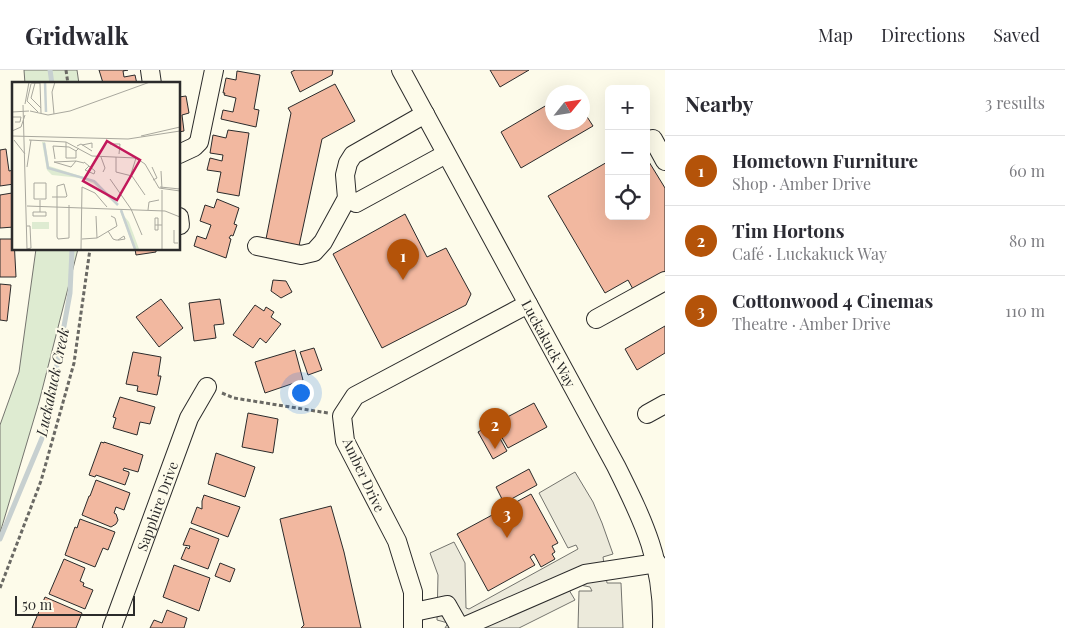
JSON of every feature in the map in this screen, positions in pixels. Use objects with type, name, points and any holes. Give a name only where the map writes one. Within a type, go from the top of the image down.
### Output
[{"type":"street","points":[[180,154],[194,147],[199,142],[214,70]]},
{"type":"street","name":"Luckakuck Way","points":[[401,70],[638,511],[657,563],[662,606],[662,628]]},
{"type":"street","points":[[257,246],[301,255],[314,252],[323,242],[347,198],[345,175],[353,155],[425,114]]},
{"type":"street","points":[[653,139],[665,161]]},
{"type":"street","points":[[347,198],[356,203],[446,154]]},
{"type":"street","points":[[596,319],[665,281]]},
{"type":"street","points":[[342,416],[355,396],[528,304]]},
{"type":"street","name":"Sapphire Drive","points":[[112,628],[189,418],[207,387]]},
{"type":"street","points":[[647,414],[665,404]]},
{"type":"street","name":"Amber Drive","points":[[342,416],[345,441],[396,542],[413,592],[413,620]]},
{"type":"street","points":[[413,620],[447,605],[460,628],[585,574],[657,563]]},
{"type":"path","points":[[0,588],[41,481],[74,363],[90,250]]},
{"type":"path","points":[[207,387],[234,398],[342,416]]},
{"type":"green space","points":[[24,70],[77,70],[79,82],[25,82]]},
{"type":"green space","points":[[36,250],[78,250],[39,402],[0,533],[0,425],[19,372]]},
{"type":"shaded area","points":[[575,472],[593,502],[613,554],[603,557],[607,583],[621,583],[623,628],[578,628],[579,591],[592,591],[590,587],[580,585],[569,590],[575,600],[519,628],[445,628],[448,623],[437,620],[438,575],[430,553],[454,542],[465,563],[466,608],[469,609],[578,549],[576,545],[568,548],[539,493]]},
{"type":"building","points":[[99,70],[128,70],[123,71],[124,77],[135,75],[137,82],[103,82]]},
{"type":"building","points":[[295,70],[333,70],[332,75],[300,92],[291,72]]},
{"type":"building","points":[[490,70],[529,70],[500,87]]},
{"type":"building","points":[[237,71],[260,75],[254,109],[259,110],[256,127],[221,119],[223,110],[233,112],[236,98],[224,95],[225,93],[223,93],[226,78],[236,80]]},
{"type":"building","points":[[335,84],[355,121],[322,139],[299,246],[266,239],[291,113],[288,108]]},
{"type":"building","points":[[186,96],[189,113],[182,115],[184,131],[180,132],[180,97]]},
{"type":"building","points":[[545,106],[545,130],[586,130],[521,168],[501,132]]},
{"type":"building","points":[[228,130],[249,133],[239,196],[217,192],[221,172],[207,170],[210,158],[222,161],[223,155],[210,153],[213,135],[226,138]]},
{"type":"building","points":[[6,149],[9,171],[12,170],[12,184],[0,186],[0,150]]},
{"type":"building","points":[[605,163],[605,220],[650,220],[650,164],[665,188],[665,273],[634,291],[628,280],[605,293],[548,196]]},
{"type":"building","points":[[12,193],[12,227],[0,228],[0,195]]},
{"type":"building","points":[[217,199],[239,208],[234,224],[237,225],[233,236],[231,235],[229,238],[231,239],[226,258],[194,246],[197,236],[206,239],[211,225],[200,221],[205,205],[214,208]]},
{"type":"building","points":[[405,214],[427,257],[446,248],[471,294],[466,305],[382,348],[333,254]]},
{"type":"building","points":[[0,239],[12,239],[16,277],[0,277]]},
{"type":"building","points":[[135,250],[156,250],[156,252],[136,255]]},
{"type":"building","points":[[273,280],[286,281],[292,292],[281,298],[271,291]]},
{"type":"building","points":[[0,284],[11,285],[7,321],[0,320]]},
{"type":"building","points":[[161,299],[183,328],[159,347],[136,317]]},
{"type":"building","points":[[220,299],[224,324],[214,325],[216,338],[194,341],[189,303]]},
{"type":"building","points":[[255,305],[264,311],[266,307],[274,312],[271,317],[281,324],[266,343],[260,338],[253,348],[233,335]]},
{"type":"building","points":[[665,326],[665,353],[637,370],[625,349]]},
{"type":"building","points":[[314,348],[322,370],[308,375],[300,352]]},
{"type":"building","points":[[295,350],[303,380],[265,393],[255,362]]},
{"type":"building","points":[[133,352],[161,357],[158,376],[161,376],[157,395],[137,391],[138,386],[126,384]]},
{"type":"building","points":[[120,397],[155,407],[150,424],[140,422],[137,435],[113,428],[116,418],[113,417]]},
{"type":"building","points":[[534,403],[547,427],[508,448],[494,424]]},
{"type":"building","points":[[248,413],[278,419],[273,453],[242,447]]},
{"type":"building","points":[[492,424],[507,451],[493,459],[478,432]]},
{"type":"building","points":[[101,442],[143,455],[138,472],[124,468],[123,470],[129,472],[125,485],[96,475],[95,477],[89,475]]},
{"type":"building","points":[[216,453],[255,467],[245,497],[208,484]]},
{"type":"building","points":[[529,469],[537,485],[504,503],[496,487]]},
{"type":"building","points":[[96,480],[130,493],[124,510],[116,507],[114,513],[118,520],[111,527],[82,515]]},
{"type":"building","points":[[531,494],[558,543],[552,546],[555,552],[552,554],[555,559],[541,567],[534,554],[530,557],[535,565],[488,591],[457,534]]},
{"type":"building","points":[[204,495],[240,507],[228,537],[191,523],[197,507],[202,509]]},
{"type":"building","points":[[331,506],[344,552],[361,628],[301,628],[304,625],[280,519]]},
{"type":"building","points":[[80,519],[115,532],[108,550],[103,548],[95,567],[65,555],[75,527],[77,528]]},
{"type":"building","points":[[190,528],[219,539],[208,569],[181,559],[186,547],[189,549],[190,546],[183,545]]},
{"type":"building","points":[[64,559],[85,568],[80,581],[84,583],[83,586],[93,590],[85,609],[49,594]]},
{"type":"building","points":[[220,563],[235,569],[230,582],[215,576]]},
{"type":"building","points":[[174,565],[210,578],[199,611],[163,597]]},
{"type":"building","points":[[45,597],[82,613],[76,628],[32,628]]},
{"type":"building","points":[[167,610],[187,618],[184,628],[150,628],[154,620],[162,623]]},
{"type":"waterway","name":"Luckakuck Creek","points":[[50,70],[52,82]]},
{"type":"waterway","name":"Luckakuck Creek","points":[[0,539],[45,431],[70,293],[72,250]]},
{"type":"place","name":"Hometown Furniture","points":[[403,280]]},
{"type":"place","name":"Tim Hortons","points":[[495,449]]},
{"type":"place","name":"Cottonwood 4 Cinemas","points":[[507,538]]}]
